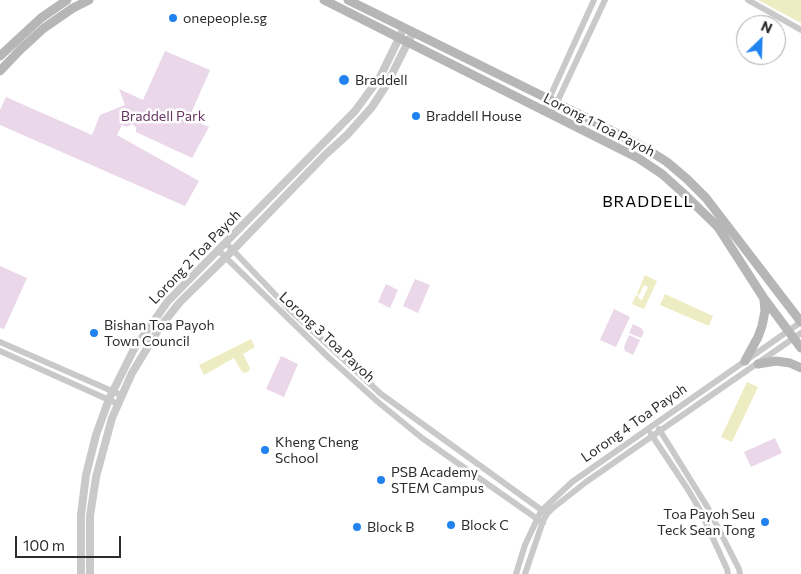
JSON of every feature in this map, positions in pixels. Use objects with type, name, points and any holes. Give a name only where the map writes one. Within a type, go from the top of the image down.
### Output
[{"type":"main road","points":[[0,56],[41,18],[67,0]]},
{"type":"main road","points":[[0,71],[44,28],[89,0]]},
{"type":"main road","name":"Lorong 1 Toa Payoh","points":[[324,0],[547,114],[638,158],[662,174],[718,228],[763,297],[794,334],[801,348]]},
{"type":"main road","name":"Lorong 1 Toa Payoh","points":[[348,0],[553,101],[645,148],[667,162],[687,179],[722,218],[801,322]]},
{"type":"main road","points":[[745,361],[762,326],[765,311],[763,297]]},
{"type":"main road","points":[[758,364],[776,361],[801,368]]},
{"type":"street","points":[[553,101],[594,0]]},
{"type":"street","points":[[547,114],[605,0]]},
{"type":"street","points":[[748,0],[801,30]]},
{"type":"street","name":"Lorong 2 Toa Payoh","points":[[90,574],[89,540],[92,498],[100,459],[121,395],[132,373],[167,318],[180,302],[347,135],[372,107],[388,84],[408,30]]},
{"type":"street","name":"Lorong 2 Toa Payoh","points":[[81,574],[81,515],[86,475],[94,441],[108,399],[134,349],[158,312],[193,274],[226,243],[355,111],[403,41]]},
{"type":"street","name":"Lorong 3 Toa Payoh","points":[[226,243],[289,309],[381,394],[544,512]]},
{"type":"street","name":"Lorong 3 Toa Payoh","points":[[218,250],[327,356],[378,402],[422,438],[540,521]]},
{"type":"street","name":"Lorong 4 Toa Payoh","points":[[544,512],[758,364],[794,334],[801,322]]},
{"type":"street","name":"Lorong 4 Toa Payoh","points":[[516,574],[525,545],[544,512],[585,472],[745,361],[794,334]]},
{"type":"street","points":[[0,342],[121,395]]},
{"type":"street","points":[[0,351],[118,404]]},
{"type":"street","points":[[45,371],[48,363]]},
{"type":"street","points":[[655,424],[708,508],[739,569],[739,574]]},
{"type":"street","points":[[422,438],[429,429]]},
{"type":"street","points":[[648,429],[696,503],[728,572]]},
{"type":"street","name":"Lorong 4 Toa Payoh","points":[[525,574],[540,521]]},
{"type":"street","points":[[728,572],[731,566],[736,566]]},
{"type":"green space","name":"Braddell Park","points":[[165,51],[210,70],[189,118],[209,127],[192,158],[136,132],[136,127],[132,124],[127,127],[122,125],[117,135],[199,181],[185,206],[0,125],[0,110],[6,97],[92,135],[100,115],[125,105],[119,89],[143,100]]},
{"type":"green space","points":[[0,266],[27,278],[4,329],[0,328]]},
{"type":"green space","points":[[415,279],[430,285],[418,313],[403,306]]},
{"type":"green space","points":[[386,284],[398,290],[390,308],[378,302]]},
{"type":"green space","points":[[614,309],[630,317],[616,347],[600,340]]},
{"type":"green space","points":[[633,324],[644,332],[641,338],[629,333]]},
{"type":"green space","points":[[629,335],[640,340],[633,355],[625,351],[624,347]]},
{"type":"green space","points":[[281,356],[298,364],[284,397],[266,389]]},
{"type":"green space","points":[[775,438],[782,453],[751,467],[744,452]]},
{"type":"shaded area","points":[[758,0],[801,0],[801,23]]},
{"type":"shaded area","points":[[645,275],[657,281],[644,309],[632,304],[636,295],[642,300],[648,287],[644,285],[639,295],[637,294]]},
{"type":"shaded area","points":[[665,294],[713,316],[709,326],[660,305]]},
{"type":"shaded area","points":[[251,339],[255,347],[243,354],[250,368],[249,371],[242,372],[234,358],[204,375],[199,365]]},
{"type":"shaded area","points":[[747,382],[758,387],[732,442],[721,437]]},
{"type":"place","name":"onepeople.sg","points":[[173,18]]},
{"type":"place","name":"Braddell","points":[[344,80]]},
{"type":"place","name":"Braddell House","points":[[416,116]]},
{"type":"place","name":"Bishan Toa Payoh Town Council","points":[[94,333]]},
{"type":"place","name":"Kheng Cheng School","points":[[265,450]]},
{"type":"place","name":"PSB Academy STEM Campus","points":[[381,480]]},
{"type":"place","name":"Toa Payoh Seu Teck Sean Tong","points":[[765,522]]},
{"type":"place","name":"Block C","points":[[451,525]]},
{"type":"place","name":"Block B","points":[[357,527]]},
{"type":"district","name":"BRADDELL","points":[[648,202]]}]
